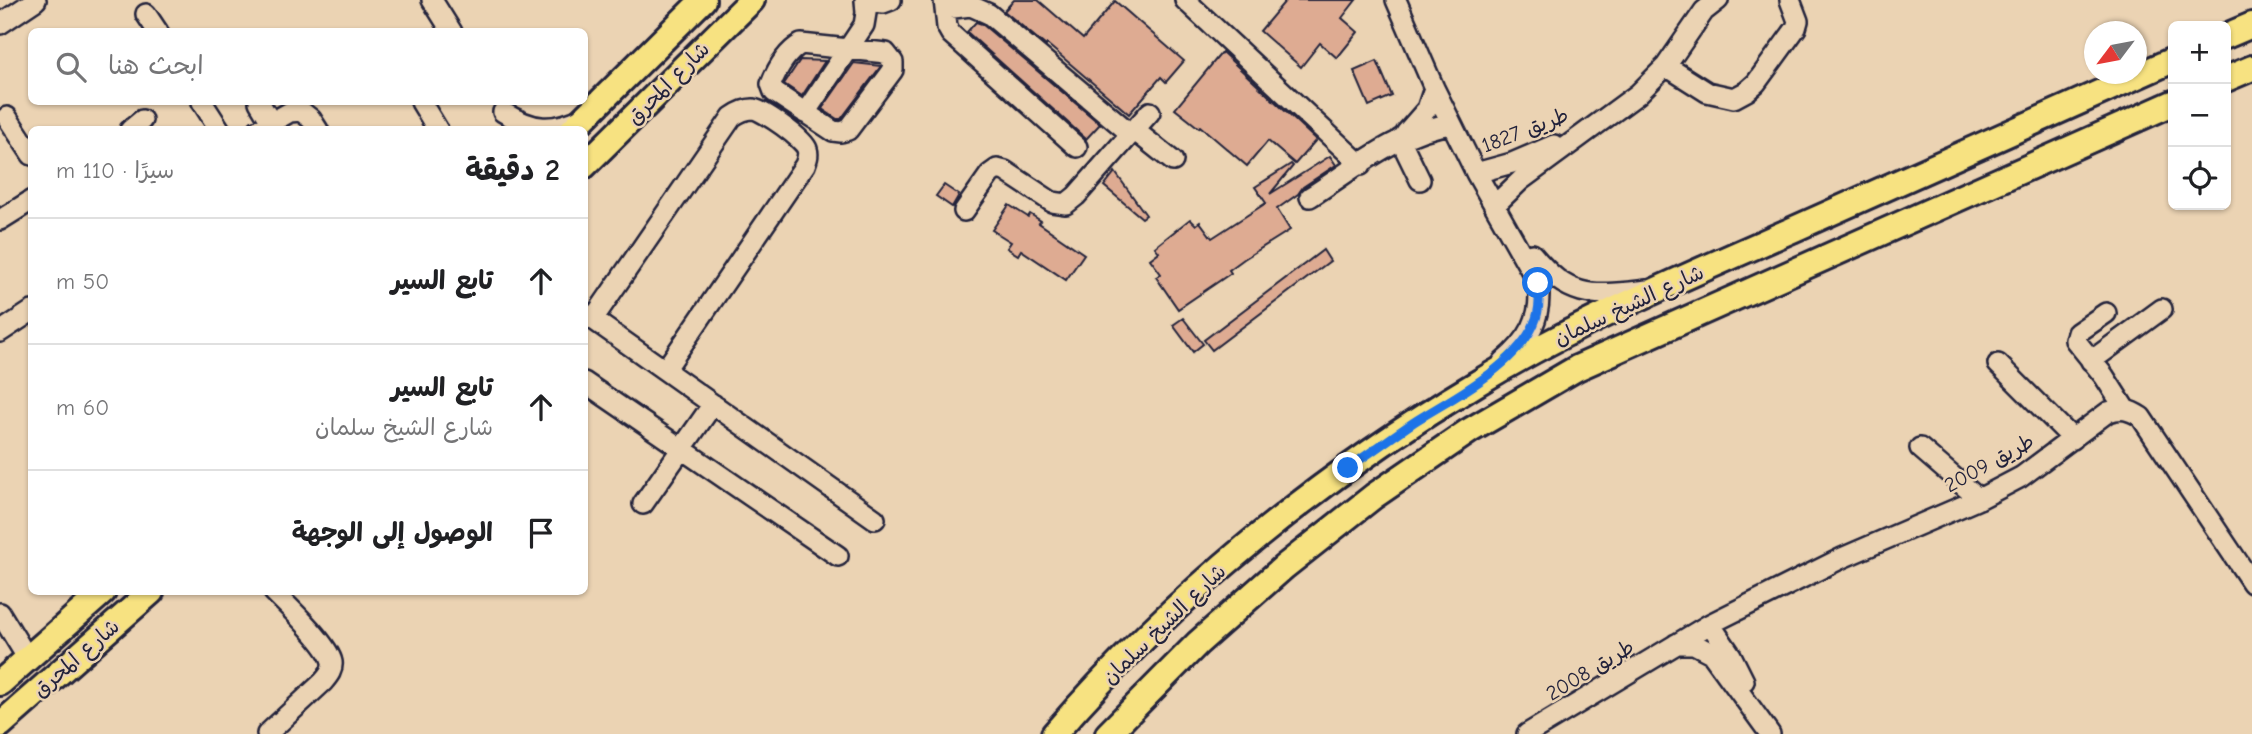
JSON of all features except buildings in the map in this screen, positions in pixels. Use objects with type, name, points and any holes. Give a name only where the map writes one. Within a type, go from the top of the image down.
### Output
[{"type":"main road","name":"شارع المحرق","points":[[578,123],[703,0]]},
{"type":"main road","name":"شارع المحرق","points":[[588,162],[752,0]]},
{"type":"main road","points":[[2231,34],[2252,25]]},
{"type":"main road","name":"شارع الشيخ سلمان","points":[[1054,734],[1142,643],[1227,564],[1348,468],[1477,383],[1550,342],[1659,289],[2168,62]]},
{"type":"main road","name":"شارع الشيخ سلمان","points":[[1108,734],[1198,643],[1284,567],[1374,496],[1469,431],[1589,362],[2168,105]]},
{"type":"main road","name":"شارع المحرق","points":[[0,683],[100,595]]},
{"type":"main road","name":"شارع المحرق","points":[[0,725],[148,595]]},
{"type":"street","points":[[0,24],[36,0]]},
{"type":"street","points":[[432,0],[450,28]]},
{"type":"street","points":[[805,113],[864,25],[865,0],[883,3],[891,0]]},
{"type":"street","points":[[1185,0],[1361,165]]},
{"type":"street","points":[[1396,0],[1451,124],[1498,203],[1548,274],[1567,287],[1587,294],[1608,295],[1659,289]]},
{"type":"street","points":[[1405,0],[1479,172]]},
{"type":"street","name":"طريق 1827","points":[[1498,203],[1521,180],[1638,94],[1665,66],[1704,11],[1718,0]]},
{"type":"street","points":[[1665,66],[1707,92],[1734,98],[1756,83],[1796,28],[1798,21],[1790,0]]},
{"type":"street","points":[[1077,147],[951,34],[947,27],[944,4],[971,6],[989,15],[1133,132],[1173,161]]},
{"type":"street","points":[[146,14],[155,28]]},
{"type":"street","points":[[802,44],[848,49],[886,53],[893,62],[892,70],[848,130],[833,131],[774,92],[771,84],[775,74],[792,49],[802,44]]},
{"type":"street","points":[[1399,139],[1427,109],[1434,88]]},
{"type":"street","points":[[204,105],[217,126]]},
{"type":"street","points":[[260,105],[265,126],[290,112],[301,111],[315,126]]},
{"type":"street","points":[[423,105],[436,126]]},
{"type":"street","points":[[500,107],[522,123],[535,126]]},
{"type":"street","points":[[500,107],[512,126]]},
{"type":"street","points":[[666,370],[807,160],[807,148],[800,138],[759,110],[744,110],[732,117],[589,316],[874,519]]},
{"type":"street","points":[[964,211],[990,174],[997,169],[1005,171],[1052,202],[1066,204],[1076,197],[1150,112]]},
{"type":"street","points":[[7,117],[28,149]]},
{"type":"street","points":[[1310,197],[1399,139],[1424,129],[1451,124]]},
{"type":"street","name":"طريق 1827","points":[[1479,172],[1512,163],[1590,130]]},
{"type":"street","points":[[1399,139],[1420,180]]},
{"type":"street","points":[[0,220],[28,202]]},
{"type":"street","points":[[1477,383],[1518,348],[1531,329],[1541,302],[1538,283],[1498,203]]},
{"type":"street","points":[[2091,361],[2162,309]]},
{"type":"street","points":[[2106,313],[2075,336],[2077,344],[2125,409],[2141,417],[2252,583]]},
{"type":"street","points":[[0,332],[28,314]]},
{"type":"street","points":[[1998,364],[2073,439]]},
{"type":"street","points":[[588,386],[838,556]]},
{"type":"street","points":[[643,504],[713,404]]},
{"type":"street","name":"طريق 2009","points":[[1676,644],[1710,624],[1842,558],[1979,499],[2021,477],[2108,412],[2125,409]]},
{"type":"street","points":[[1920,448],[1979,499]]},
{"type":"street","points":[[267,734],[323,682],[330,674],[333,664],[325,647],[277,595]]},
{"type":"street","points":[[0,613],[28,659]]},
{"type":"street","points":[[1710,624],[1731,655],[1765,727]]},
{"type":"street","points":[[1676,644],[1695,644],[1711,653],[1765,727]]},
{"type":"street","name":"طريق 2008","points":[[1527,734],[1676,644]]},
{"type":"route","points":[[1348,468],[1477,383],[1518,348],[1537,316],[1541,302],[1538,283]]}]
